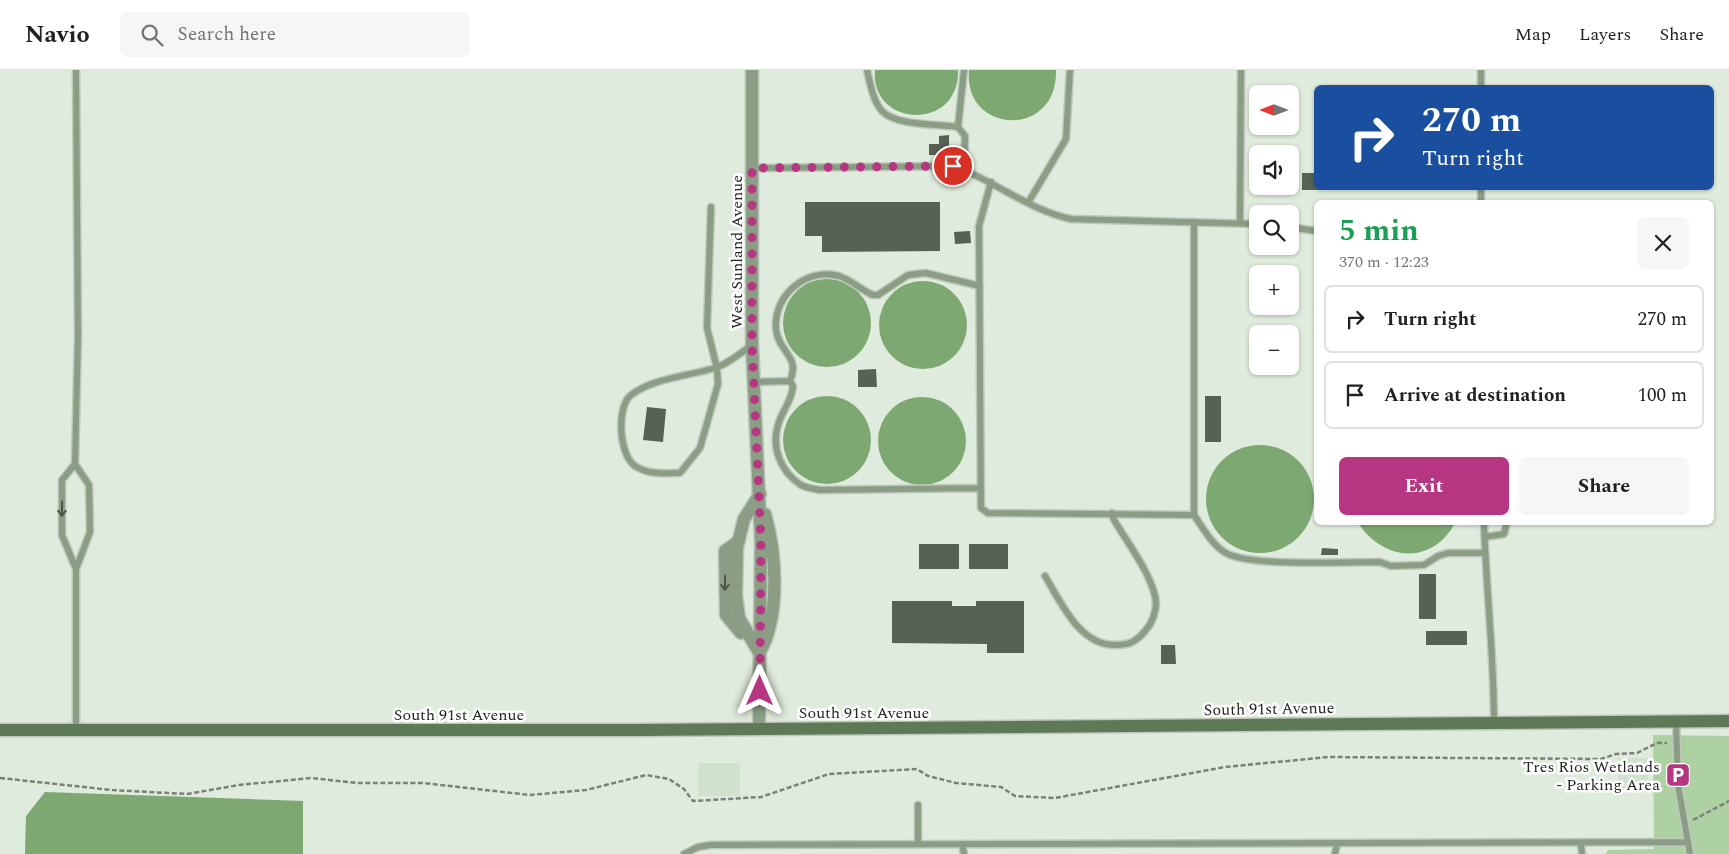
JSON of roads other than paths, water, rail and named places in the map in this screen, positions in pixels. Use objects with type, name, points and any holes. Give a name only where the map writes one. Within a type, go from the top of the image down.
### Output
[{"type":"main road","name":"South 91st Avenue","points":[[0,730],[759,728],[1729,721]]},
{"type":"street","name":"West Sunland Avenue","points":[[752,70],[752,345],[760,494],[773,541],[773,610],[770,632],[760,654],[759,728]]},
{"type":"street","points":[[760,494],[744,519],[739,541],[737,608],[739,618],[760,654]]},
{"type":"lane","points":[[76,70],[78,335],[75,464],[89,485],[90,532],[76,569],[76,731]]},
{"type":"lane","points":[[867,70],[873,92],[882,111],[901,122],[958,127]]},
{"type":"lane","points":[[964,70],[958,127],[965,136],[964,170]]},
{"type":"lane","points":[[1028,203],[1066,139],[1070,70]]},
{"type":"lane","points":[[1240,223],[1241,70]]},
{"type":"lane","points":[[1481,70],[1481,85]]},
{"type":"lane","points":[[752,168],[953,166],[991,182],[1050,215],[1071,219],[1249,224]]},
{"type":"lane","points":[[991,182],[979,226],[980,508],[988,513],[1194,515]]},
{"type":"lane","points":[[711,207],[707,328],[717,368],[718,384],[700,448],[680,473],[655,474],[634,465],[622,446],[621,413],[630,396],[660,381],[717,368],[752,345]]},
{"type":"lane","points":[[1194,222],[1194,515],[1210,538],[1226,553],[1266,561],[1380,562],[1391,566],[1424,565],[1448,553],[1485,553]]},
{"type":"lane","points":[[1299,228],[1314,231]]},
{"type":"lane","points":[[790,381],[794,371],[794,364],[778,338],[776,320],[784,296],[799,283],[820,275],[837,276],[854,282],[873,295],[878,295],[908,275],[926,273],[980,286]]},
{"type":"lane","points":[[754,382],[790,381]]},
{"type":"lane","points":[[790,381],[793,386],[793,395],[778,424],[774,440],[779,460],[788,473],[802,485],[820,490],[980,488]]},
{"type":"lane","points":[[75,464],[62,480],[62,535],[76,569]]},
{"type":"lane","points":[[1045,576],[1076,625],[1092,639],[1109,645],[1125,645],[1138,640],[1153,619],[1156,597],[1149,580],[1112,514]]},
{"type":"lane","points":[[1484,525],[1494,679],[1494,722]]},
{"type":"lane","points":[[1484,537],[1504,534],[1506,525]]},
{"type":"lane","points":[[1676,721],[1678,785],[1690,854]]},
{"type":"lane","points":[[918,806],[918,843]]},
{"type":"lane","points":[[684,854],[698,847],[710,844],[1581,844],[1687,842]]},
{"type":"lane","points":[[962,844],[964,854]]},
{"type":"lane","points":[[1336,854],[1337,844]]},
{"type":"lane","points":[[1581,844],[1582,854]]},
{"type":"place","name":"Tres Rios Wetlands - Parking Area","points":[[1678,775]]}]
